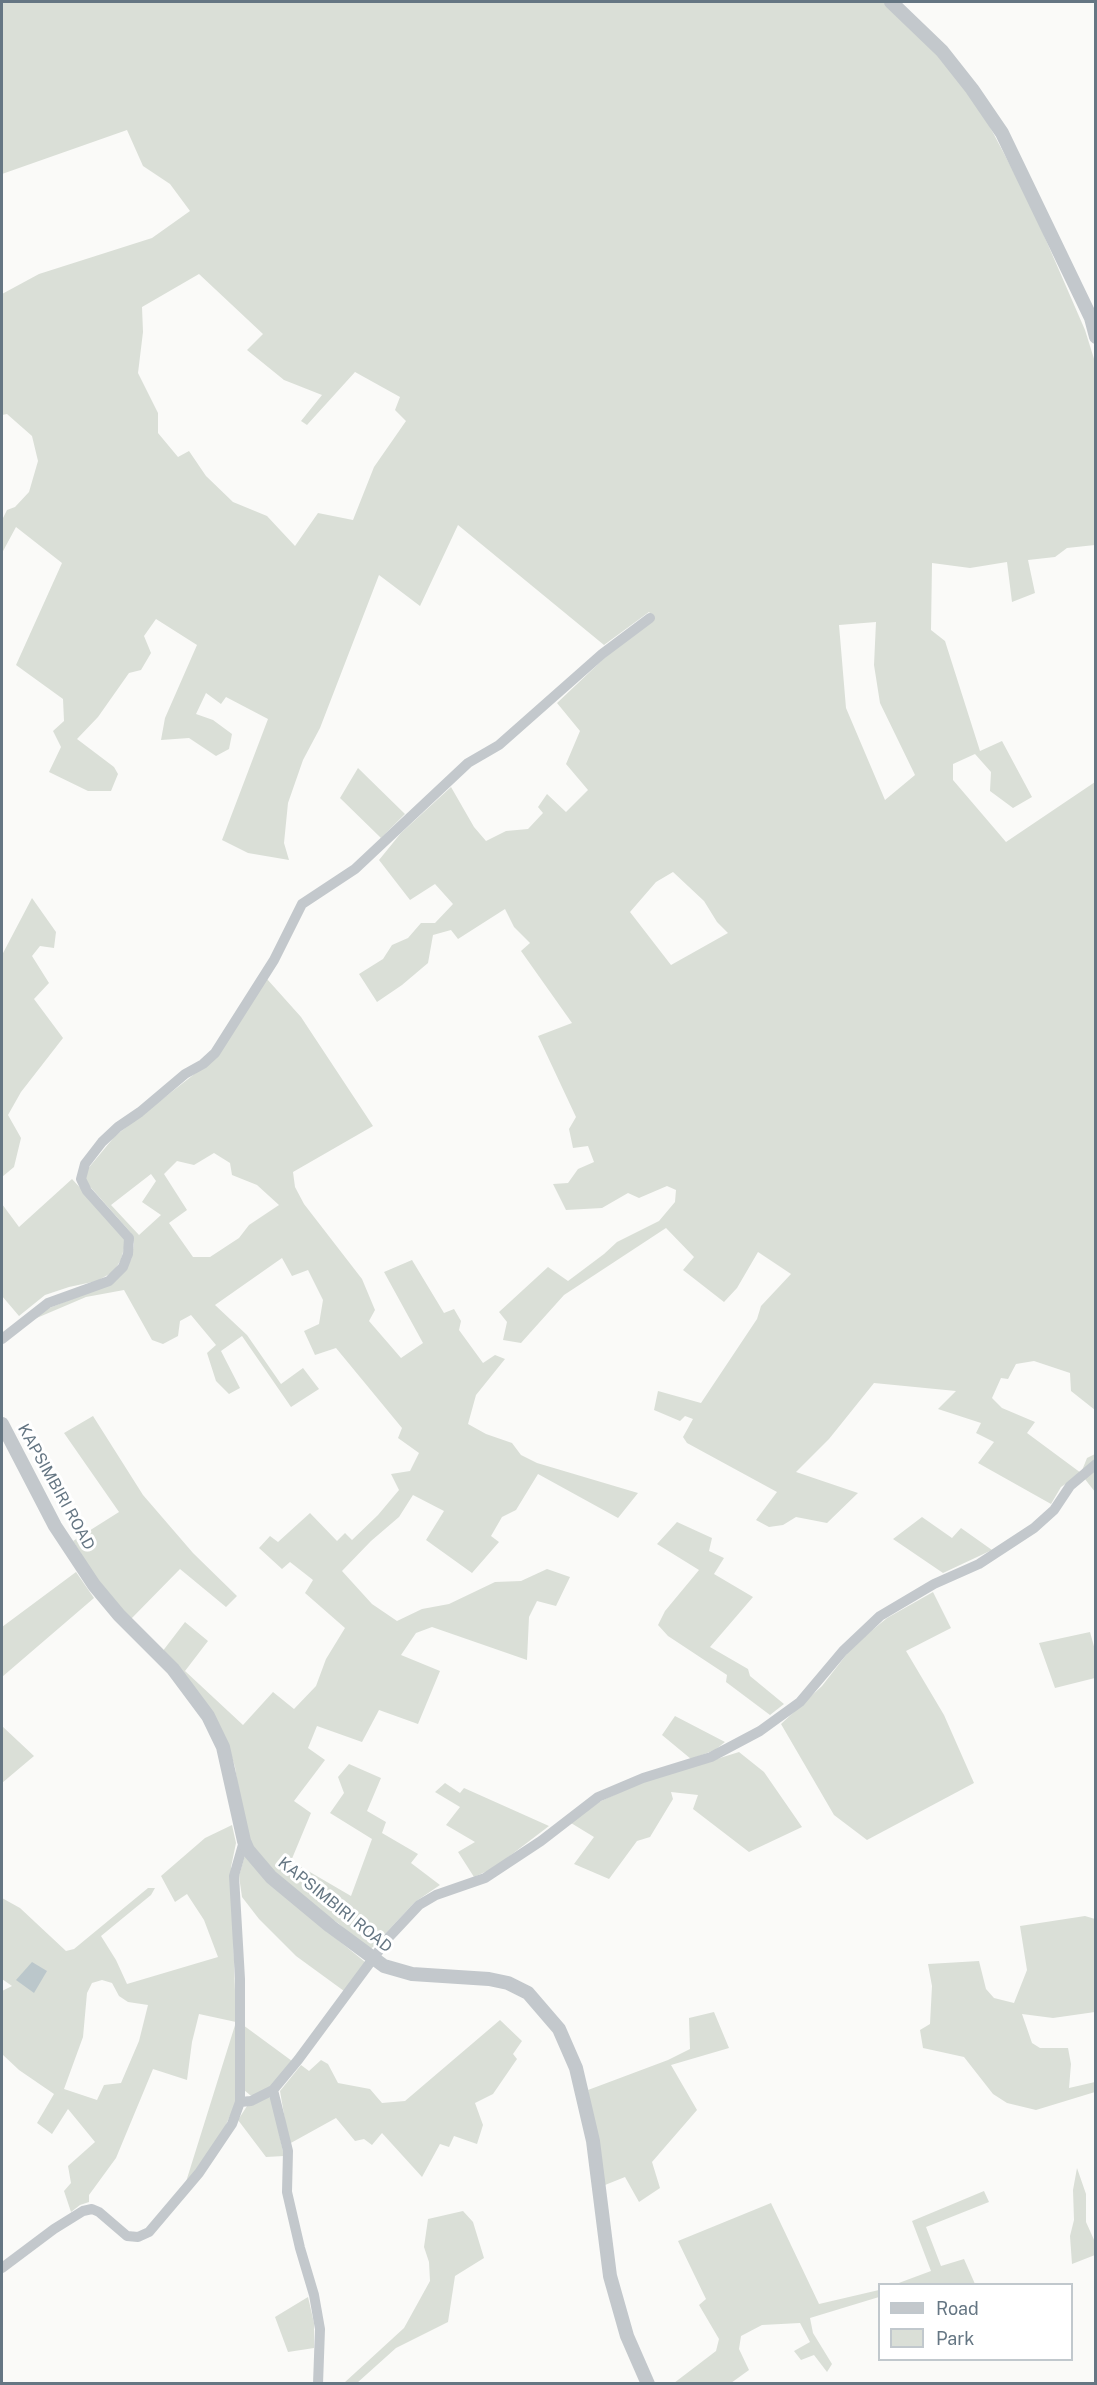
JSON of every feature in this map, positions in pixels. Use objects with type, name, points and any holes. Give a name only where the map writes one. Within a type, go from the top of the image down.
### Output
[{"type":"street","points":[[891,2],[942,51],[972,88],[1002,133],[1091,318],[1095,337]]},
{"type":"street","points":[[2,1339],[48,1303],[105,1282],[123,1267],[128,1254],[129,1238],[87,1191],[81,1179],[85,1164],[102,1142],[118,1127],[215,1053],[274,960],[302,904],[355,869],[468,762],[499,745],[602,654],[650,618]]},
{"type":"street","name":"KAPSIMBIRI ROAD","points":[[2,1424],[55,1526],[94,1585],[119,1615],[173,1669],[208,1716],[223,1747],[244,1841],[248,1850],[271,1877],[372,1959],[396,1971],[412,1974],[489,1979],[508,1983],[528,1994],[559,2029],[576,2068],[589,2121],[610,2276],[627,2336],[648,2384]]},
{"type":"street","points":[[240,2102],[251,2101],[273,2090],[305,2052],[372,1959],[418,1905],[436,1895],[485,1878],[541,1841],[598,1797],[642,1778],[711,1757],[760,1731],[800,1702],[849,1644],[880,1616],[934,1584],[979,1564],[1034,1528],[1054,1510],[1070,1486],[1095,1464]]},
{"type":"street","points":[[2,2268],[54,2229],[83,2211],[92,2209],[99,2212],[127,2236],[138,2238],[149,2232],[199,2174],[232,2124],[240,2102],[240,1978],[234,1876],[244,1841]]},
{"type":"street","points":[[273,2090],[288,2151],[287,2192],[314,2295],[320,2329],[318,2384]]},
{"type":"green space","points":[[2,2],[888,2],[911,23],[980,108],[1029,201],[1085,330],[1095,362],[1095,545],[1067,548],[1055,557],[1028,560],[1035,593],[1012,602],[1007,562],[970,568],[932,563],[931,630],[945,641],[980,751],[1002,741],[1032,797],[1013,808],[990,791],[991,772],[975,754],[953,764],[953,780],[1006,842],[1095,782],[1095,1410],[1071,1391],[1070,1373],[1034,1361],[1016,1364],[1008,1379],[1001,1378],[992,1398],[1002,1408],[1035,1422],[1027,1433],[1081,1473],[1087,1458],[1095,1454],[1095,1492],[1081,1474],[1061,1487],[1051,1504],[978,1463],[994,1442],[976,1433],[981,1423],[938,1409],[956,1391],[874,1383],[829,1439],[796,1472],[858,1493],[827,1523],[796,1517],[783,1525],[769,1527],[756,1520],[777,1492],[687,1443],[683,1437],[693,1419],[685,1416],[680,1421],[654,1410],[658,1391],[701,1403],[757,1319],[761,1306],[791,1274],[758,1252],[737,1288],[724,1302],[683,1270],[694,1257],[666,1228],[564,1295],[521,1343],[503,1340],[507,1322],[499,1312],[548,1267],[568,1281],[617,1242],[659,1221],[675,1202],[676,1190],[667,1186],[639,1198],[628,1193],[602,1208],[566,1210],[553,1184],[568,1183],[578,1169],[594,1162],[588,1146],[573,1148],[569,1129],[576,1117],[538,1036],[572,1023],[521,951],[530,943],[514,927],[505,909],[458,939],[451,930],[433,935],[428,963],[377,1002],[359,974],[383,959],[392,945],[408,938],[421,923],[435,923],[453,904],[435,884],[410,900],[379,860],[401,833],[451,787],[474,827],[486,841],[506,831],[528,829],[543,813],[538,807],[547,794],[566,812],[588,790],[566,764],[580,731],[557,703],[614,649],[654,618],[649,612],[604,645],[458,525],[420,606],[379,575],[320,728],[303,760],[288,803],[284,843],[289,860],[248,853],[222,840],[268,719],[226,697],[221,704],[206,693],[196,714],[213,720],[232,734],[229,749],[216,756],[189,738],[161,740],[165,718],[197,645],[156,619],[144,636],[151,653],[141,670],[129,673],[98,717],[77,739],[114,767],[118,774],[111,791],[88,791],[49,772],[61,747],[53,731],[64,721],[63,699],[16,665],[62,563],[16,527],[2,553],[2,520],[7,510],[15,507],[29,492],[38,461],[32,436],[7,414],[2,415],[2,294],[39,274],[152,238],[190,211],[170,184],[143,166],[127,130],[2,174]],"holes":[[[199,274],[263,334],[247,350],[284,380],[322,395],[301,421],[307,425],[355,372],[400,397],[395,410],[406,421],[374,467],[353,520],[318,513],[295,546],[267,516],[233,502],[206,476],[189,451],[178,457],[158,433],[158,413],[138,373],[143,332],[142,307]],[[876,622],[874,665],[880,703],[915,775],[885,800],[846,708],[839,625]],[[673,872],[704,901],[717,922],[728,933],[671,965],[630,912],[656,882]]]},
{"type":"green space","points":[[358,768],[405,814],[381,838],[340,798]]},
{"type":"green space","points":[[32,898],[56,932],[54,948],[40,946],[32,956],[49,983],[34,999],[63,1038],[21,1092],[8,1115],[21,1138],[14,1167],[2,1177],[2,955]]},
{"type":"green space","points":[[267,979],[301,1017],[373,1126],[293,1172],[295,1187],[304,1204],[362,1279],[375,1310],[369,1321],[401,1358],[423,1343],[384,1272],[412,1260],[444,1313],[454,1309],[461,1321],[459,1330],[483,1363],[495,1355],[505,1359],[476,1395],[468,1424],[486,1434],[512,1443],[521,1455],[537,1463],[638,1493],[618,1518],[538,1474],[516,1510],[502,1517],[491,1536],[499,1542],[472,1573],[426,1540],[444,1511],[413,1495],[399,1517],[371,1541],[342,1571],[372,1604],[397,1621],[422,1609],[449,1604],[495,1582],[521,1581],[547,1569],[570,1577],[556,1606],[537,1601],[529,1617],[527,1660],[432,1627],[416,1633],[401,1655],[440,1671],[418,1724],[379,1710],[362,1742],[317,1726],[308,1748],[325,1760],[294,1801],[311,1813],[291,1861],[351,1896],[372,1839],[330,1813],[344,1793],[338,1777],[349,1764],[381,1778],[367,1811],[386,1822],[382,1833],[418,1854],[411,1863],[440,1885],[415,1902],[369,1951],[338,1923],[322,1914],[270,1867],[253,1848],[242,1814],[235,1767],[227,1742],[162,1652],[185,1622],[208,1641],[185,1671],[243,1725],[273,1692],[294,1709],[316,1686],[326,1659],[345,1628],[305,1593],[313,1580],[290,1562],[282,1569],[259,1548],[270,1536],[278,1542],[310,1513],[337,1541],[345,1533],[352,1540],[378,1515],[399,1490],[391,1474],[410,1471],[419,1453],[398,1438],[402,1428],[336,1348],[315,1355],[304,1331],[319,1324],[323,1300],[308,1270],[292,1276],[282,1258],[215,1305],[247,1335],[281,1384],[303,1368],[319,1389],[291,1407],[242,1336],[221,1351],[240,1388],[229,1394],[216,1381],[207,1353],[216,1345],[191,1315],[180,1321],[178,1336],[163,1344],[152,1340],[124,1290],[86,1297],[32,1320],[44,1310],[108,1285],[131,1260],[134,1244],[131,1233],[86,1182],[86,1171],[115,1136],[215,1058]],"holes":[[[214,1153],[230,1163],[232,1175],[257,1185],[279,1205],[249,1225],[239,1238],[210,1257],[193,1257],[169,1223],[187,1210],[164,1174],[177,1161],[194,1165]],[[151,1174],[156,1181],[142,1202],[161,1215],[139,1235],[111,1205]]]},
{"type":"green space","points":[[72,1179],[123,1234],[125,1244],[121,1260],[113,1272],[97,1281],[45,1295],[19,1316],[2,1296],[2,1204],[19,1227]]},
{"type":"green space","points":[[93,1416],[143,1495],[193,1553],[237,1596],[226,1607],[180,1569],[131,1619],[101,1585],[73,1541],[119,1512],[64,1433]]},
{"type":"green space","points":[[922,1517],[952,1538],[961,1528],[992,1550],[943,1573],[893,1539]]},
{"type":"green space","points":[[677,1522],[712,1538],[709,1551],[724,1558],[714,1574],[753,1597],[710,1647],[748,1669],[750,1676],[784,1704],[770,1715],[726,1682],[727,1675],[668,1636],[658,1625],[665,1611],[699,1570],[657,1544]]},
{"type":"green space","points":[[76,1572],[94,1598],[2,1677],[2,1627]]},
{"type":"green space","points":[[933,1592],[951,1628],[906,1651],[944,1715],[974,1783],[867,1840],[834,1815],[781,1724],[822,1686],[853,1646],[887,1618]]},
{"type":"green space","points":[[1090,1632],[1095,1650],[1095,1678],[1055,1688],[1039,1643]]},
{"type":"green space","points":[[675,1716],[725,1742],[715,1750],[691,1759],[662,1735]]},
{"type":"green space","points":[[2,1726],[34,1756],[2,1783]]},
{"type":"green space","points":[[739,1752],[764,1772],[802,1827],[749,1852],[693,1809],[698,1795],[671,1792],[673,1799],[650,1837],[637,1841],[609,1879],[574,1864],[594,1837],[571,1823],[599,1802],[640,1783]]},
{"type":"green space","points":[[445,1783],[460,1793],[464,1788],[549,1826],[494,1868],[474,1877],[458,1852],[475,1842],[446,1825],[460,1807],[435,1792]]},
{"type":"green space","points":[[232,1825],[236,1843],[231,1867],[236,2022],[199,2014],[192,2042],[187,2080],[153,2069],[116,2158],[89,2195],[89,2202],[71,2212],[64,2191],[71,2183],[68,2166],[95,2142],[68,2109],[52,2134],[37,2123],[54,2094],[19,2070],[2,2054],[2,1991],[12,1986],[2,1979],[2,1898],[20,1908],[66,1951],[74,1949],[148,1888],[155,1888],[151,1895],[101,1936],[127,1984],[218,1957],[204,1920],[187,1894],[175,1902],[161,1876],[205,1838]],"holes":[[[102,1980],[112,1983],[119,1996],[128,2002],[148,2005],[139,2041],[121,2083],[104,2085],[97,2100],[64,2089],[83,2037],[87,1993],[92,1983]]]},
{"type":"green space","points":[[245,1855],[273,1887],[365,1962],[344,1991],[296,1956],[259,1919],[242,1897],[239,1876]]},
{"type":"green space","points":[[1085,1916],[1095,1919],[1095,2012],[1053,2018],[1022,2014],[1032,2043],[1040,2048],[1068,2048],[1071,2064],[1069,2088],[1095,2082],[1095,2092],[1036,2110],[1007,2103],[993,2094],[964,2057],[923,2048],[920,2030],[930,2024],[932,1986],[928,1964],[979,1961],[986,1989],[994,1998],[1014,2003],[1027,1970],[1020,1926]]},
{"type":"green space","points":[[714,2012],[729,2048],[671,2065],[697,2110],[652,2162],[660,2188],[639,2202],[625,2177],[605,2185],[588,2090],[668,2060],[690,2049],[689,2018]]},
{"type":"green space","points":[[500,2020],[522,2041],[513,2054],[517,2059],[493,2094],[475,2103],[483,2125],[477,2144],[454,2136],[449,2147],[440,2144],[422,2177],[382,2133],[372,2145],[364,2139],[355,2141],[336,2118],[289,2144],[280,2091],[301,2065],[309,2071],[321,2060],[328,2064],[338,2083],[370,2089],[382,2103],[405,2101]]},
{"type":"green space","points":[[236,2022],[236,2103],[223,2131],[185,2185]]},
{"type":"green space","points":[[243,2025],[292,2061],[271,2086],[258,2095],[250,2095],[244,2090]]},
{"type":"green space","points":[[268,2096],[272,2100],[284,2156],[266,2157],[238,2120],[247,2106]]},
{"type":"green space","points":[[1077,2168],[1086,2194],[1086,2222],[1095,2242],[1095,2255],[1072,2264],[1070,2236],[1074,2220],[1073,2190]]},
{"type":"green space","points":[[984,2191],[989,2202],[926,2227],[941,2266],[964,2259],[975,2283],[899,2283],[931,2271],[912,2221]]},
{"type":"green space","points":[[771,2203],[819,2304],[878,2290],[878,2297],[810,2318],[813,2333],[832,2364],[827,2372],[814,2355],[801,2360],[794,2351],[810,2342],[800,2323],[762,2325],[741,2336],[739,2349],[749,2370],[731,2383],[674,2383],[716,2351],[719,2339],[699,2305],[706,2299],[678,2241]]},
{"type":"green space","points":[[463,2211],[473,2222],[484,2258],[455,2276],[448,2322],[396,2348],[357,2383],[344,2383],[404,2328],[430,2281],[429,2262],[424,2247],[428,2219]]},
{"type":"green space","points":[[308,2297],[314,2323],[314,2348],[288,2352],[275,2317]]},
{"type":"shaded area","points":[[32,1962],[47,1971],[34,1993],[16,1980]]}]
